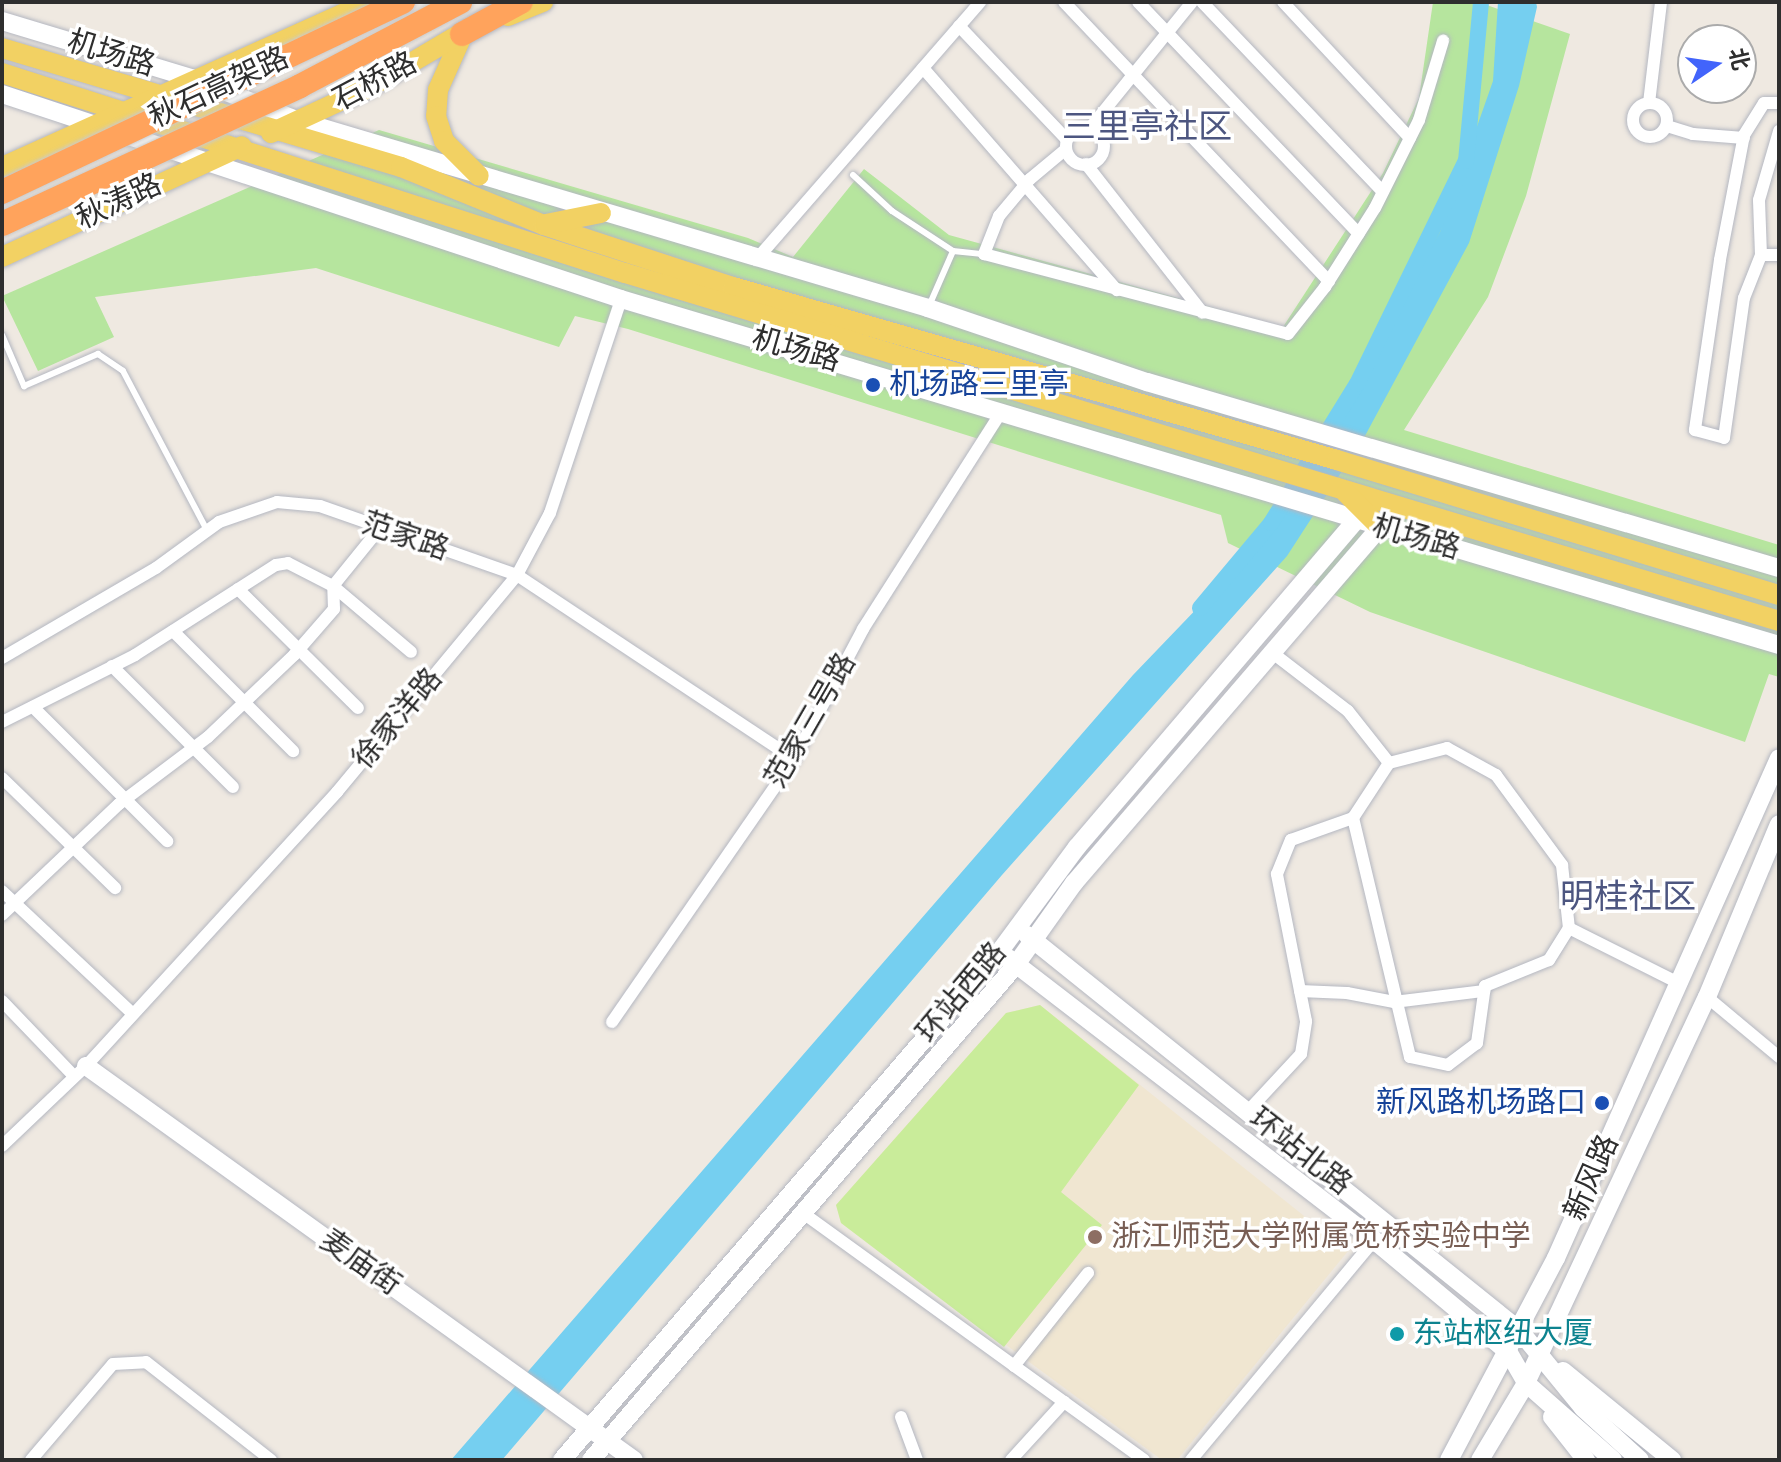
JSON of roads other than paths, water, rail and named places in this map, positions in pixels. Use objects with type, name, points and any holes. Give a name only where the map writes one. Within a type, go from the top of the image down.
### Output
[{"type":"highway","name":"秋石高架路","points":[[2,192],[403,2]]},
{"type":"highway","name":"秋石高架路","points":[[2,224],[300,86],[460,2]]},
{"type":"highway","points":[[462,34],[521,2]]},
{"type":"main road","points":[[2,167],[153,95],[369,2]]},
{"type":"main road","name":"石桥路","points":[[236,148],[299,121],[462,34],[507,2]]},
{"type":"main road","points":[[479,176],[444,141],[436,116],[438,90],[462,34],[543,2]]},
{"type":"main road","name":"机场路","points":[[2,21],[194,79],[299,121],[756,260],[928,308],[1147,382],[1285,419],[1779,568]]},
{"type":"main road","name":"机场路","points":[[2,48],[275,132],[401,167],[544,225],[733,287],[1276,442],[1779,595]]},
{"type":"main road","name":"机场路","points":[[2,73],[625,273],[1779,621]]},
{"type":"main road","name":"机场路","points":[[2,94],[90,126],[621,299],[1309,509],[1380,527],[1779,645]]},
{"type":"main road","name":"秋涛路","points":[[2,257],[236,148]]},
{"type":"main road","points":[[544,225],[601,213]]},
{"type":"main road","points":[[1334,488],[1380,527]]},
{"type":"main road","name":"环站西路","points":[[562,1460],[1000,951],[1016,926],[1355,521]]},
{"type":"main road","name":"环站西路","points":[[591,1460],[1015,966],[1074,883],[1380,527]]},
{"type":"main road","name":"新风路","points":[[1449,1460],[1520,1331],[1779,758]]},
{"type":"main road","name":"新风路","points":[[1480,1460],[1526,1383],[1707,997],[1779,824]]},
{"type":"main road","name":"环站北路","points":[[1016,926],[1520,1331],[1583,1408],[1640,1460]]},
{"type":"main road","name":"环站北路","points":[[1000,951],[1015,966],[1374,1240],[1509,1353],[1526,1383],[1613,1460]]},
{"type":"main road","name":"麦庙街","points":[[79,1071],[634,1460]]},
{"type":"main road","points":[[1540,1353],[1672,1460]]},
{"type":"main road","points":[[1526,1383],[1586,1460]]},
{"type":"street","points":[[756,260],[980,2]]},
{"type":"street","points":[[1064,2],[1329,281]]},
{"type":"street","points":[[1138,2],[1359,234]]},
{"type":"street","points":[[1090,128],[1192,2]]},
{"type":"street","points":[[1202,2],[1383,192]]},
{"type":"street","points":[[1283,2],[1410,138]]},
{"type":"street","points":[[1649,103],[1661,2]]},
{"type":"street","points":[[959,26],[1067,144],[1074,161],[1086,164],[1098,159],[1103,148],[1100,135],[1090,128],[1074,130],[1067,144],[999,216],[984,254],[1288,334],[1329,281],[1383,192],[1410,138],[1443,41]]},
{"type":"street","points":[[923,68],[1117,290]]},
{"type":"street","points":[[1649,103],[1664,110],[1667,126]]},
{"type":"street","points":[[1649,103],[1635,112],[1635,129],[1649,138],[1667,126]]},
{"type":"street","points":[[1779,103],[1764,103],[1744,138],[1695,430],[1724,438],[1744,298],[1761,255],[1759,200],[1779,131]]},
{"type":"street","points":[[1667,126],[1693,134],[1744,138]]},
{"type":"street","points":[[1086,164],[1203,314]]},
{"type":"street","points":[[1761,255],[1779,255]]},
{"type":"street","name":"徐家洋路","points":[[2,1146],[79,1071],[337,792],[517,575],[550,513],[621,299]]},
{"type":"street","name":"范家三号路","points":[[612,1022],[794,759],[863,629],[1000,414]]},
{"type":"street","name":"范家路","points":[[2,658],[156,568],[207,530],[277,502],[320,506],[517,575],[794,759]]},
{"type":"street","points":[[2,915],[125,799],[193,748],[299,649],[334,609],[333,586],[380,528]]},
{"type":"street","points":[[2,722],[112,666],[238,589],[288,563],[333,586],[411,652]]},
{"type":"street","points":[[238,589],[358,708]]},
{"type":"street","points":[[173,631],[293,751]]},
{"type":"street","points":[[1274,654],[1348,711],[1389,763]]},
{"type":"street","points":[[112,666],[233,787]]},
{"type":"street","points":[[33,707],[167,841]]},
{"type":"street","points":[[1248,1111],[1301,1054],[1306,1021],[1300,991],[1277,874],[1291,840],[1353,818],[1389,763],[1447,748],[1496,775],[1562,865],[1569,928],[1549,960],[1484,991],[1394,1002],[1347,993],[1300,991]]},
{"type":"street","points":[[2,778],[115,888]]},
{"type":"street","points":[[1353,818],[1394,1002],[1410,1057],[1448,1065],[1477,1043],[1484,991]]},
{"type":"street","points":[[2,891],[132,1013]]},
{"type":"street","points":[[1569,928],[1679,983]]},
{"type":"street","points":[[1707,997],[1779,1057]]},
{"type":"street","points":[[2,1001],[79,1071]]},
{"type":"street","points":[[803,1213],[1144,1460]]},
{"type":"street","points":[[1191,1460],[1374,1240]]},
{"type":"street","points":[[1014,1366],[1088,1273]]},
{"type":"street","points":[[31,1460],[113,1364],[146,1362],[271,1460]]},
{"type":"street","points":[[1011,1460],[1064,1402]]},
{"type":"street","points":[[901,1417],[917,1460]]},
{"type":"lane","points":[[853,175],[892,211],[953,251],[984,254]]},
{"type":"lane","points":[[928,308],[953,251]]},
{"type":"lane","points":[[2,335],[24,386],[98,354],[123,371],[207,530]]},
{"type":"water","points":[[1498,2],[1536,2],[1537,7],[1519,86],[1469,243],[1366,434],[1287,556],[1002,875],[502,1460],[451,1460],[1133,675],[1281,521],[1440,232],[1493,81]]},
{"type":"waterway","points":[[1200,608],[1271,523],[1357,384],[1466,161],[1481,2]]},
{"type":"place","name":"机场路三里亭","points":[[873,385]]},
{"type":"place","name":"新风路机场路口","points":[[1602,1103]]},
{"type":"place","name":"浙江师范大学附属笕桥实验中学","points":[[1095,1237]]},
{"type":"place","name":"东站枢纽大厦","points":[[1397,1334]]},
{"type":"district","name":"三里亭社区","points":[[1147,128]]},
{"type":"district","name":"明桂社区","points":[[1628,898]]}]
